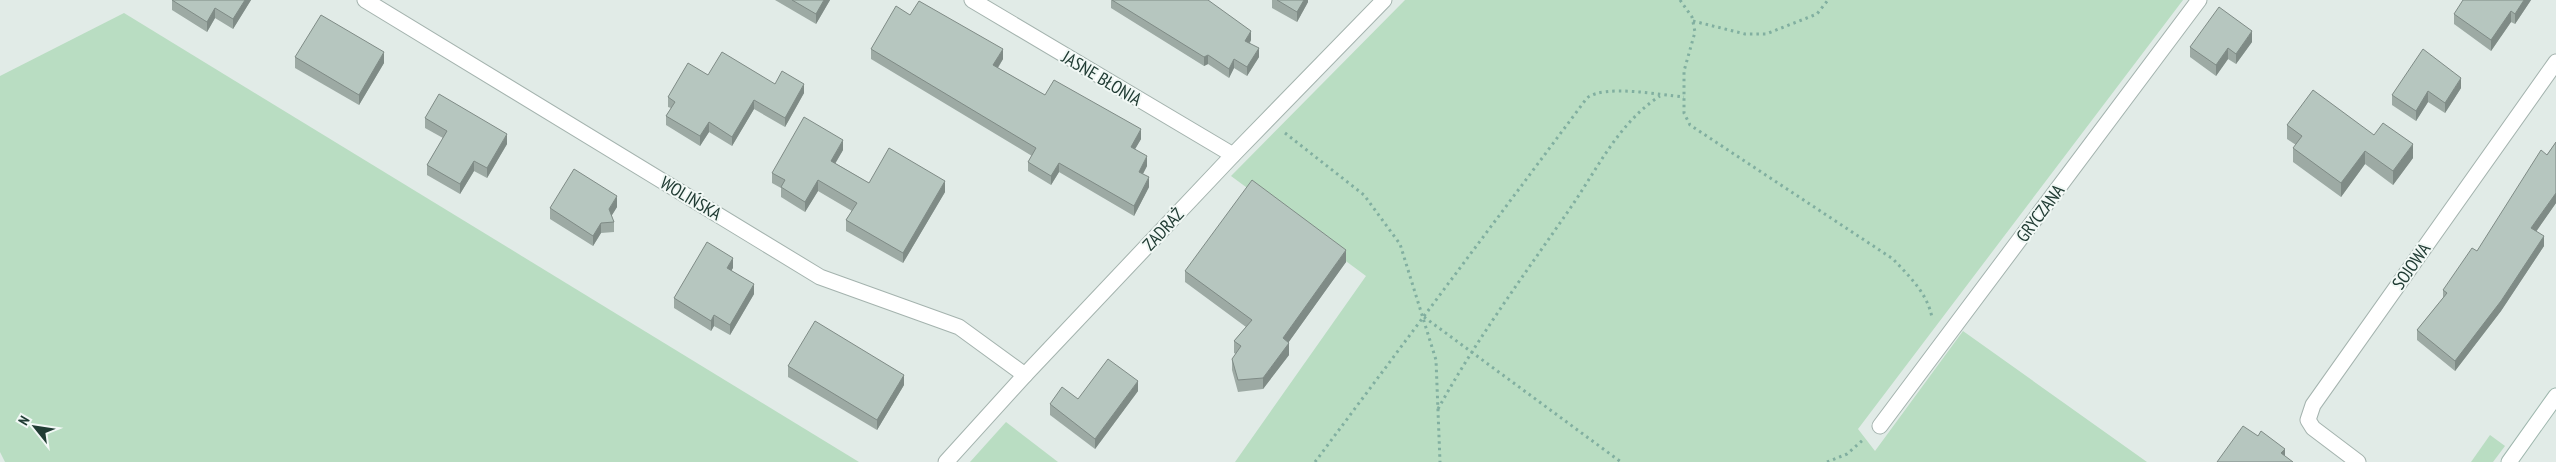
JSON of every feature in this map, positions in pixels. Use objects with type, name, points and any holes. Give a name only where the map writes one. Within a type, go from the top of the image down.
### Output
[{"type":"street","name":"WOLIŃSKA","points":[[365,0],[820,276],[959,327],[1025,375]]},
{"type":"street","name":"JASNE BŁONIA","points":[[972,0],[1233,155]]},
{"type":"street","name":"ZADRAŻ","points":[[946,462],[1025,375],[1233,155],[1384,0]]},
{"type":"street","name":"GRYCZANA","points":[[1880,426],[2199,0]]},
{"type":"street","name":"SOJOWA","points":[[2358,462],[2313,428],[2308,420],[2313,405],[2556,62]]},
{"type":"street","points":[[2509,462],[2556,396]]},
{"type":"path","points":[[1680,0],[1693,21],[1695,32],[1684,71],[1684,113],[1690,125],[1893,259],[1916,284],[1930,308],[1936,351]]},
{"type":"path","points":[[1693,21],[1745,34],[1766,34],[1817,14],[1828,0]]},
{"type":"path","points":[[1315,462],[1587,98],[1594,92],[1613,91],[1684,97]]},
{"type":"path","points":[[1438,410],[1460,369],[1594,174],[1619,133],[1648,104],[1661,95]]},
{"type":"path","points":[[1268,120],[1364,195],[1400,244],[1436,360],[1440,462]]},
{"type":"path","points":[[1423,317],[1621,462]]},
{"type":"path","points":[[1827,462],[1847,454],[1880,426]]},
{"type":"green space","points":[[1405,0],[2183,0],[1858,429],[1875,451],[1963,331],[2147,462],[1235,462],[1366,276],[1231,176]]},
{"type":"green space","points":[[124,13],[859,462],[5,462],[0,452],[0,76]]},
{"type":"green space","points":[[1006,422],[1058,462],[970,462]]},
{"type":"green space","points":[[2490,435],[2505,446],[2493,462],[2471,462]]},
{"type":"building","points":[[172,0],[245,0],[233,19],[215,8],[207,22]]},
{"type":"building","points":[[792,0],[824,0],[816,14]]},
{"type":"building","points":[[1112,0],[1208,0],[1251,31],[1245,41],[1259,48],[1247,67],[1234,59],[1229,69],[1208,55],[1204,57]]},
{"type":"building","points":[[1277,0],[1304,0],[1297,12]]},
{"type":"building","points":[[2463,0],[2524,0],[2515,14],[2511,11],[2491,40],[2454,14]]},
{"type":"building","points":[[919,1],[1003,49],[993,65],[1045,95],[1054,80],[1141,129],[1131,147],[1147,156],[1139,172],[1149,177],[1134,206],[1059,163],[1051,176],[1028,162],[1036,148],[871,49],[896,6],[910,15]]},
{"type":"building","points":[[2219,7],[2252,31],[2236,54],[2228,48],[2216,65],[2190,47]]},
{"type":"building","points":[[321,15],[384,52],[359,95],[295,57]]},
{"type":"building","points":[[2423,49],[2461,78],[2445,103],[2428,91],[2416,111],[2392,95]]},
{"type":"building","points":[[722,52],[775,84],[782,71],[804,84],[785,118],[754,100],[732,137],[709,122],[700,136],[666,116],[675,102],[668,97],[688,63],[708,75]]},
{"type":"building","points":[[2313,90],[2374,135],[2383,123],[2413,144],[2393,171],[2365,151],[2341,183],[2293,148],[2302,136],[2287,125]]},
{"type":"building","points":[[439,94],[507,134],[487,168],[474,161],[460,184],[427,165],[447,131],[425,118]]},
{"type":"building","points":[[804,117],[843,140],[831,161],[869,183],[889,148],[945,181],[903,253],[846,220],[857,203],[818,180],[805,202],[781,187],[785,180],[772,173]]},
{"type":"building","points":[[2556,142],[2556,193],[2531,228],[2544,236],[2501,301],[2455,361],[2417,330],[2447,293],[2443,290],[2472,248],[2477,251],[2541,150],[2547,155]]},
{"type":"building","points":[[574,169],[617,196],[609,209],[614,222],[601,223],[593,236],[550,208]]},
{"type":"building","points":[[1252,180],[1346,250],[1283,338],[1289,343],[1263,378],[1238,380],[1232,359],[1241,346],[1234,341],[1252,320],[1185,271]]},
{"type":"building","points":[[707,242],[733,258],[727,268],[754,284],[730,325],[714,315],[711,321],[674,298]]},
{"type":"building","points":[[815,321],[904,375],[877,420],[788,366]]},
{"type":"building","points":[[1108,359],[1138,381],[1095,439],[1050,404],[1062,387],[1078,399]]},
{"type":"building","points":[[2243,426],[2258,436],[2261,431],[2285,449],[2281,453],[2293,462],[2217,462]]}]
